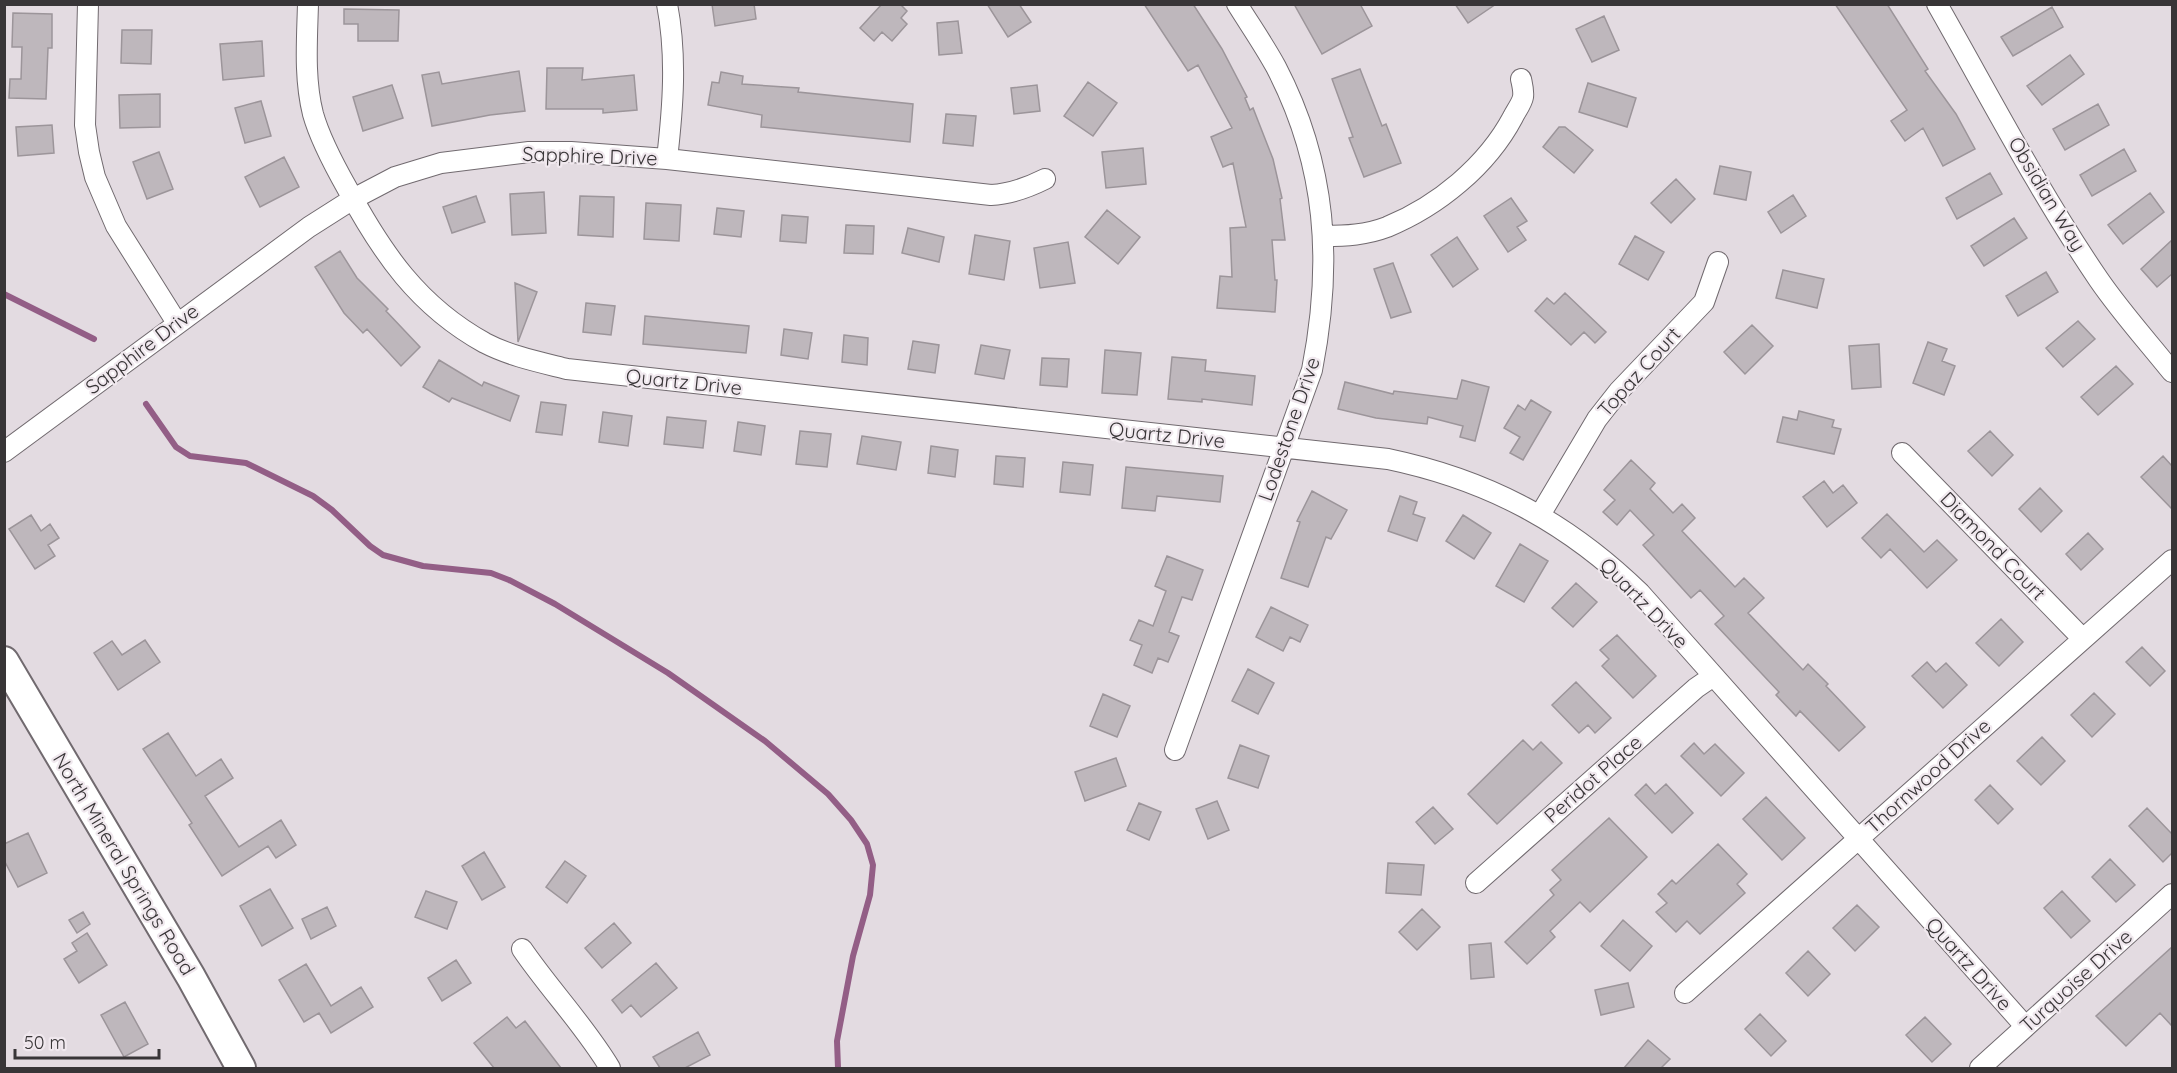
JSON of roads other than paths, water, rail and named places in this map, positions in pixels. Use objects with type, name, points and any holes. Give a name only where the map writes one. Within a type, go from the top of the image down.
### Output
[{"type":"street","points":[[88,4],[86,125],[88,152],[95,177],[116,226],[177,323]]},
{"type":"street","name":"Quartz Drive","points":[[308,4],[306,48],[308,84],[314,114],[331,158],[389,258],[423,298],[456,325],[487,344],[534,361],[567,369],[1388,459],[1418,465],[1474,483],[1540,515],[1575,537],[1640,593],[1712,677],[2025,1026]]},
{"type":"street","points":[[667,4],[674,65],[667,159]]},
{"type":"street","name":"Lodestone Drive","points":[[1175,750],[1312,370],[1319,334],[1324,273],[1324,236],[1316,178],[1298,118],[1275,66],[1237,4]]},
{"type":"street","name":"Obsidian Way","points":[[1937,4],[2080,252],[2100,282],[2172,372]]},
{"type":"street","points":[[1324,236],[1358,236],[1386,227],[1425,209],[1457,184],[1482,162],[1506,130],[1523,98],[1521,79]]},
{"type":"street","name":"Sapphire Drive","points":[[4,452],[309,227],[353,199],[395,177],[441,163],[529,152],[571,152],[667,159],[991,195],[1022,190],[1045,179]]},
{"type":"street","name":"Topaz Court","points":[[1540,515],[1597,419],[1619,391],[1704,302],[1718,262]]},
{"type":"street","name":"Diamond Court","points":[[1902,453],[2083,639]]},
{"type":"street","name":"Thornwood Drive","points":[[1685,993],[2172,560]]},
{"type":"street","name":"North Mineral Springs Road","points":[[4,661],[191,977],[241,1068]]},
{"type":"street","name":"Peridot Place","points":[[1476,883],[1696,688],[1712,677]]},
{"type":"street","name":"Turquoise Drive","points":[[1980,1068],[2172,894]]},
{"type":"street","points":[[522,949],[610,1068]]},
{"type":"waterway","points":[[4,294],[94,339]]},
{"type":"waterway","points":[[146,404],[176,447],[190,456],[246,463],[313,496],[383,555],[423,566],[491,573],[555,604],[668,673],[765,741],[828,794],[851,820],[867,844],[873,865],[870,895],[853,956],[837,1041],[838,1068]]}]
